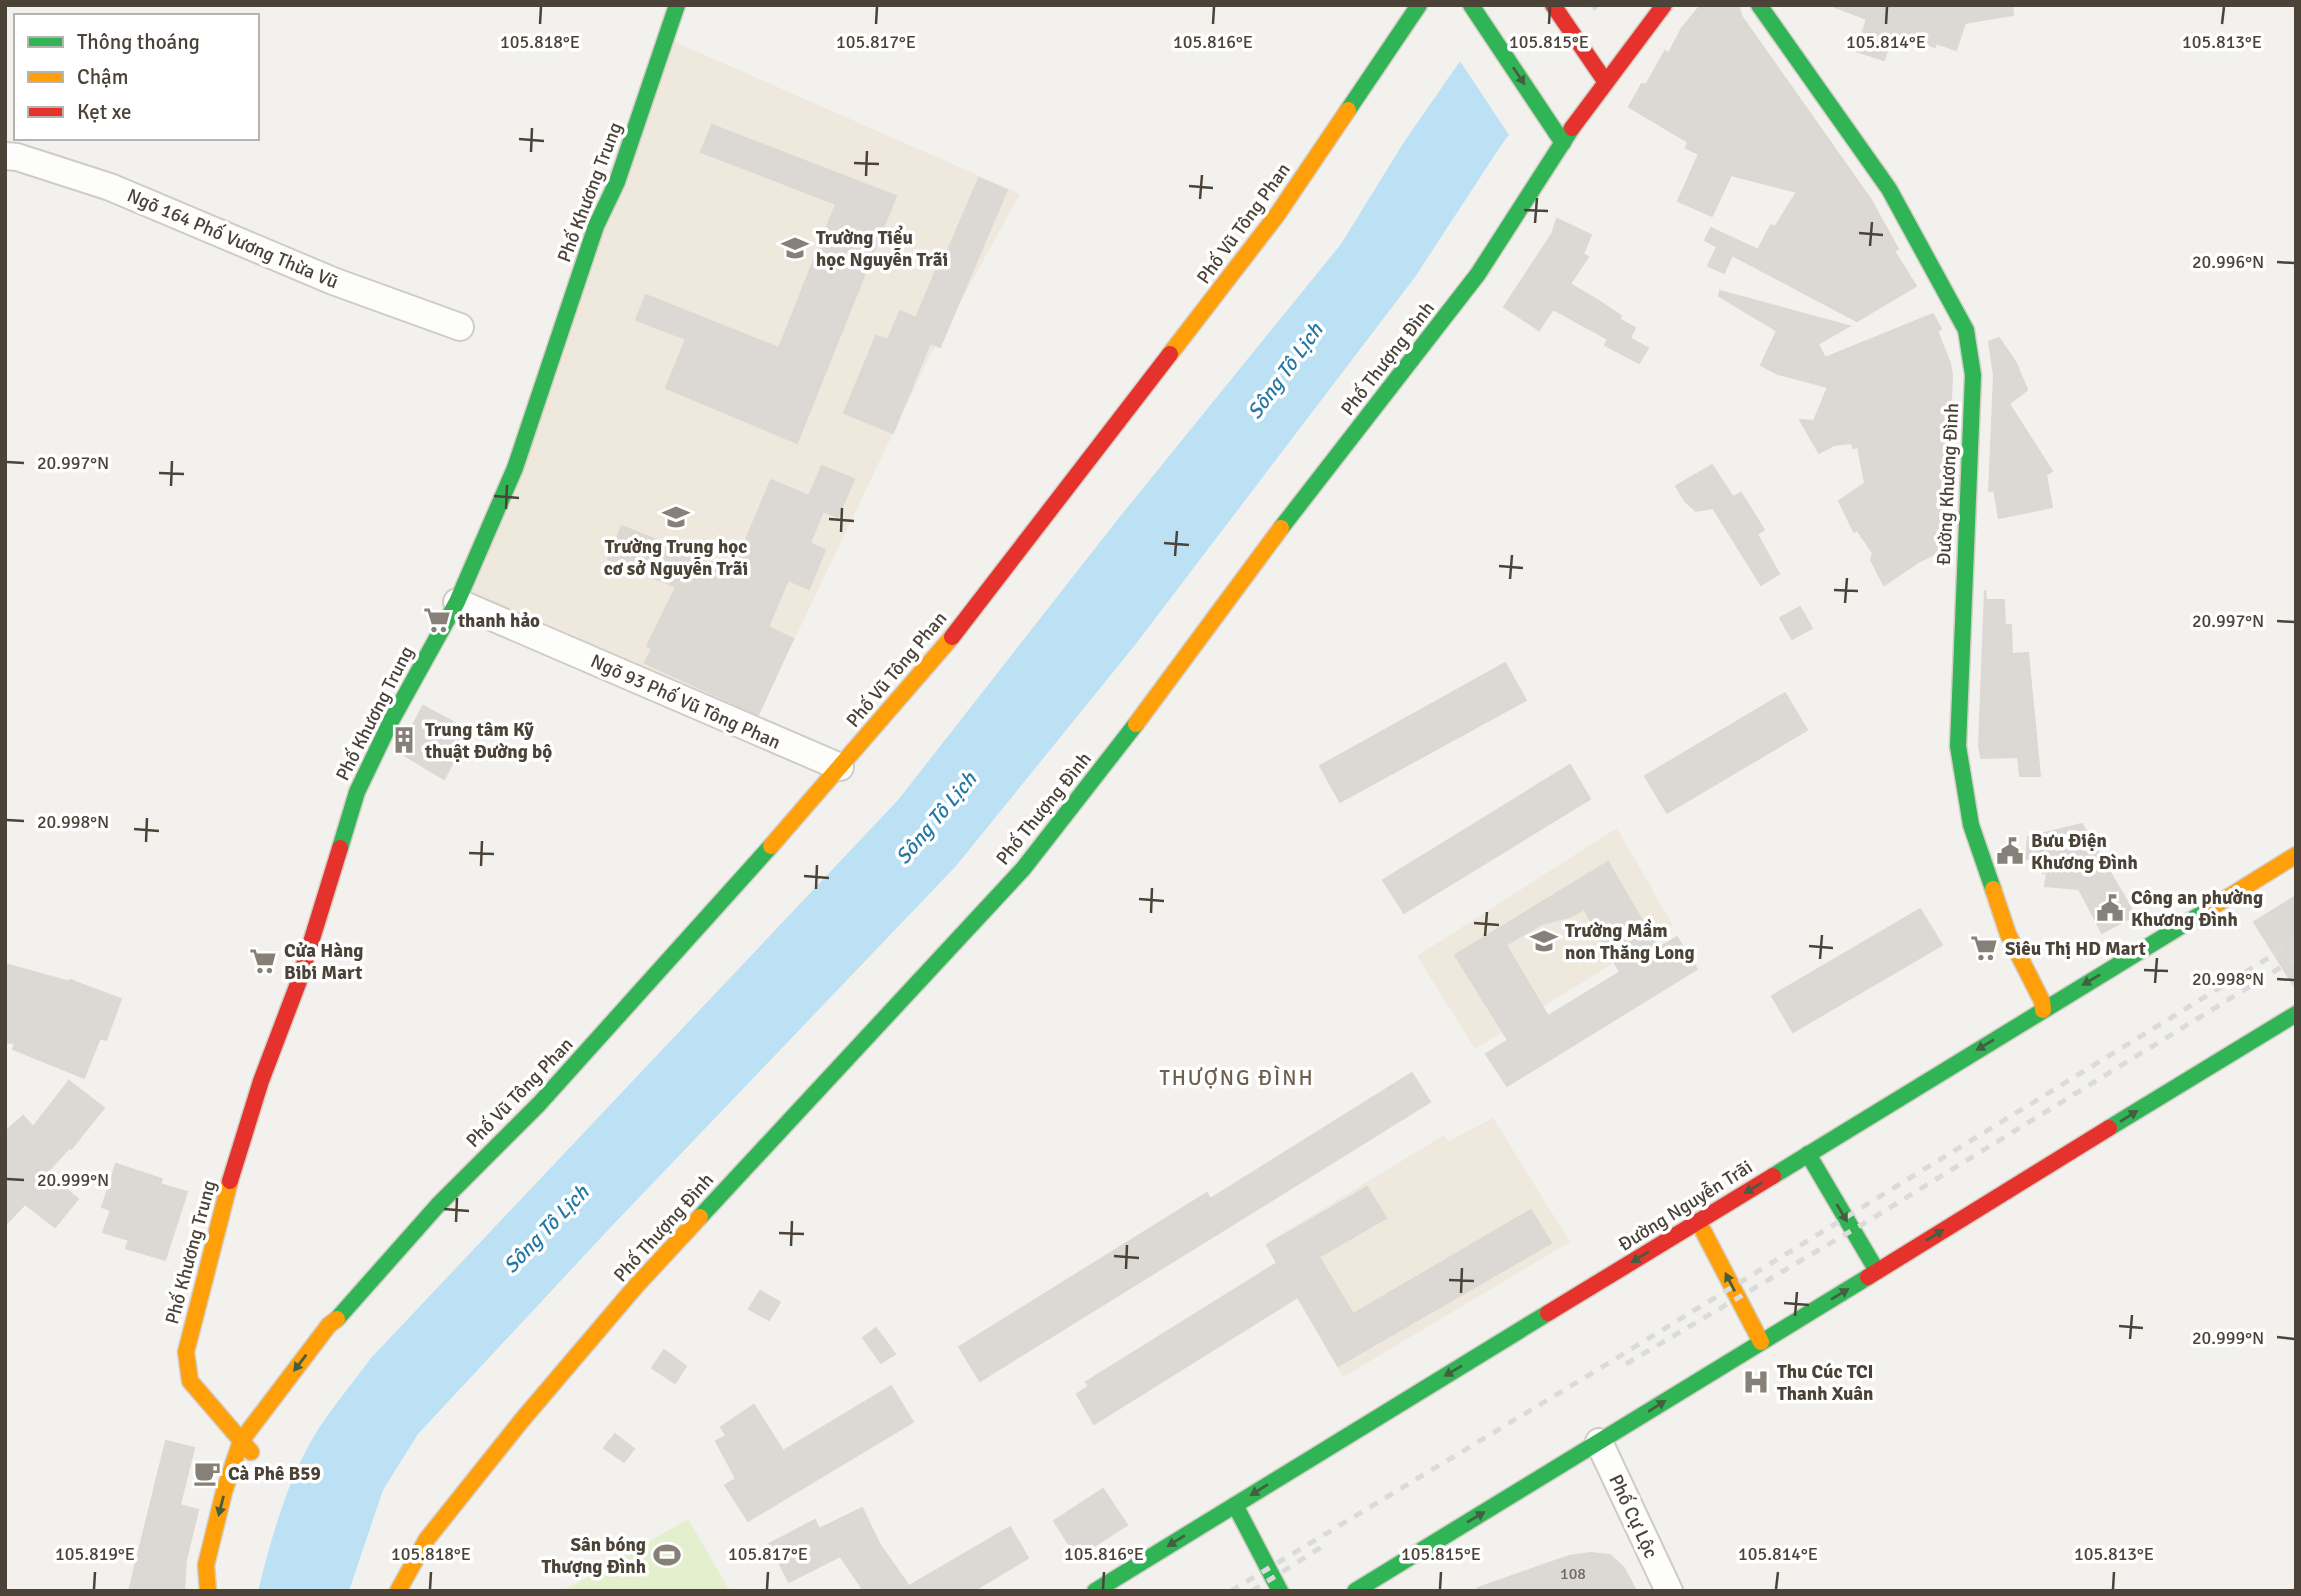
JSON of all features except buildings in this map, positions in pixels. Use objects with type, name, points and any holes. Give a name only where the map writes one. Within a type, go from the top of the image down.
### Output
[{"type":"main road","name":"Phố Khương Trung","points":[[246,1447],[190,1381],[186,1352],[225,1196],[261,1081],[299,981],[357,792],[391,721],[457,602],[515,468],[596,226],[617,182],[677,5]]},
{"type":"main road","name":"Phố Vũ Tông Phan","points":[[246,1447],[341,1331],[345,1312],[438,1205],[548,1094],[716,909],[933,661],[1277,215],[1419,5]]},
{"type":"main road","points":[[1471,5],[1563,143]]},
{"type":"main road","points":[[1553,5],[1605,81]]},
{"type":"main road","name":"Phố Thượng Đình","points":[[398,1591],[426,1539],[522,1420],[636,1286],[1023,869],[1120,746],[1262,553],[1478,274],[1605,81],[1664,5]]},
{"type":"main road","name":"Đường Khương Đình","points":[[1759,5],[1889,189],[1966,330],[1973,375],[1958,746],[1971,825],[2008,934],[2042,1001],[2043,1010]]},
{"type":"main road","name":"Đường Nguyễn Trãi","points":[[1096,1591],[2296,855]]},
{"type":"main road","points":[[1355,1591],[2296,1014]]},
{"type":"main road","points":[[1808,1154],[1877,1271]]},
{"type":"main road","points":[[1698,1221],[1761,1342]]},
{"type":"main road","points":[[209,1591],[220,1569],[246,1447]]},
{"type":"main road","points":[[1235,1505],[1280,1591]]},
{"type":"street","name":"Ngõ 164 Phố Vương Thừa Vũ","points":[[5,156],[17,156],[110,187],[333,281],[460,327]]},
{"type":"street","name":"Ngõ 93 Phố Vũ Tông Phan","points":[[457,602],[840,767]]},
{"type":"street","name":"Phố Cự Lộc","points":[[1598,1442],[1669,1591]]},
{"type":"shaded area","points":[[673,41],[1020,194],[928,360],[752,728],[468,601]]},
{"type":"shaded area","name":"Trường Mầm non Thăng Long","points":[[1617,828],[1673,926],[1475,1049],[1417,956]]},
{"type":"shaded area","points":[[1493,1118],[1570,1242],[1343,1377],[1265,1244],[1444,1135],[1449,1141]]},
{"type":"green space","name":"Sân bóng Thượng Đình","points":[[688,1519],[730,1591],[563,1591]]},
{"type":"water","name":"Sông Tô Lịch","points":[[1499,5],[1599,5],[1498,150],[1415,277],[1135,645],[956,866],[609,1229],[418,1434],[383,1490],[349,1591],[258,1591],[275,1528],[298,1466],[319,1428],[371,1358],[898,800],[1118,519],[1341,244],[1404,142]]},
{"type":"pier","points":[[1494,5],[1590,5],[1597,14],[1511,138],[1458,58]]},
{"type":"railway","points":[[1231,1591],[1589,1375],[2296,941]]},
{"type":"railway","points":[[1626,1364],[1873,1218],[2296,958]]},
{"type":"railway","points":[[1252,1591],[1323,1546]]},
{"type":"traffic: fast","points":[[340,848],[357,792],[391,721],[457,602],[515,468],[596,226],[617,182],[677,5]]},
{"type":"traffic: fast","points":[[1348,110],[1419,5]]},
{"type":"traffic: fast","points":[[1471,5],[1563,143]]},
{"type":"traffic: fast","points":[[1759,5],[1889,189],[1966,330],[1973,375],[1958,746],[1971,825],[1993,889]]},
{"type":"traffic: fast","points":[[1281,528],[1478,274],[1572,128]]},
{"type":"traffic: fast","points":[[700,1217],[1023,869],[1136,724]]},
{"type":"traffic: fast","points":[[337,1319],[438,1205],[539,1104],[771,846]]},
{"type":"traffic: fast","points":[[1773,1176],[2214,906]]},
{"type":"traffic: fast","points":[[2109,1128],[2296,1014]]},
{"type":"traffic: fast","points":[[1808,1154],[1877,1271]]},
{"type":"traffic: fast","points":[[1355,1591],[1868,1277]]},
{"type":"traffic: fast","points":[[1095,1591],[1548,1313]]},
{"type":"traffic: fast","points":[[1235,1505],[1280,1591]]},
{"type":"traffic: slow","points":[[1170,354],[1277,215],[1348,110]]},
{"type":"traffic: slow","points":[[1136,724],[1281,528]]},
{"type":"traffic: slow","points":[[771,846],[952,637]]},
{"type":"traffic: slow","points":[[2214,906],[2296,855]]},
{"type":"traffic: slow","points":[[1993,889],[2008,934],[2042,1001],[2043,1010]]},
{"type":"traffic: slow","points":[[230,1181],[186,1352],[190,1381],[251,1452]]},
{"type":"traffic: slow","points":[[398,1591],[427,1539],[522,1420],[636,1286],[700,1217]]},
{"type":"traffic: slow","points":[[1698,1221],[1761,1342]]},
{"type":"traffic: slow","points":[[208,1591],[206,1565],[224,1492],[241,1441],[329,1325],[337,1319]]},
{"type":"traffic: jam","points":[[1553,5],[1605,81]]},
{"type":"traffic: jam","points":[[1572,128],[1664,5]]},
{"type":"traffic: jam","points":[[952,637],[1170,354]]},
{"type":"traffic: jam","points":[[230,1181],[261,1081],[299,981],[340,848]]},
{"type":"traffic: jam","points":[[1868,1277],[2109,1128]]},
{"type":"traffic: jam","points":[[1548,1313],[1773,1176]]},
{"type":"place","name":"Trường Tiểu học Nguyễn Trãi","points":[[795,248]]},
{"type":"place","name":"Trường Trung học cơ sở Nguyễn Trãi","points":[[676,517]]},
{"type":"place","name":"thanh hảo","points":[[437,620]]},
{"type":"place","name":"Trung tâm Kỹ thuật Đường bộ","points":[[404,740]]},
{"type":"place","name":"Bưu Điện Khương Đình","points":[[2010,851]]},
{"type":"place","name":"Công an phường Khương Đình","points":[[2110,908]]},
{"type":"place","name":"Trường Mầm non Thăng Long","points":[[1544,941]]},
{"type":"place","name":"Siêu Thị HD Mart","points":[[1984,948]]},
{"type":"place","name":"Cửa Hàng Bibi Mart","points":[[263,961]]},
{"type":"place","name":"Thu Cúc TCI Thanh Xuân","points":[[1756,1382]]},
{"type":"place","name":"Cà Phê B59","points":[[207,1473]]},
{"type":"place","name":"Sân bóng Thượng Đình","points":[[667,1555]]},
{"type":"district","name":"THƯỢNG ĐÌNH","points":[[1237,1078]]}]
